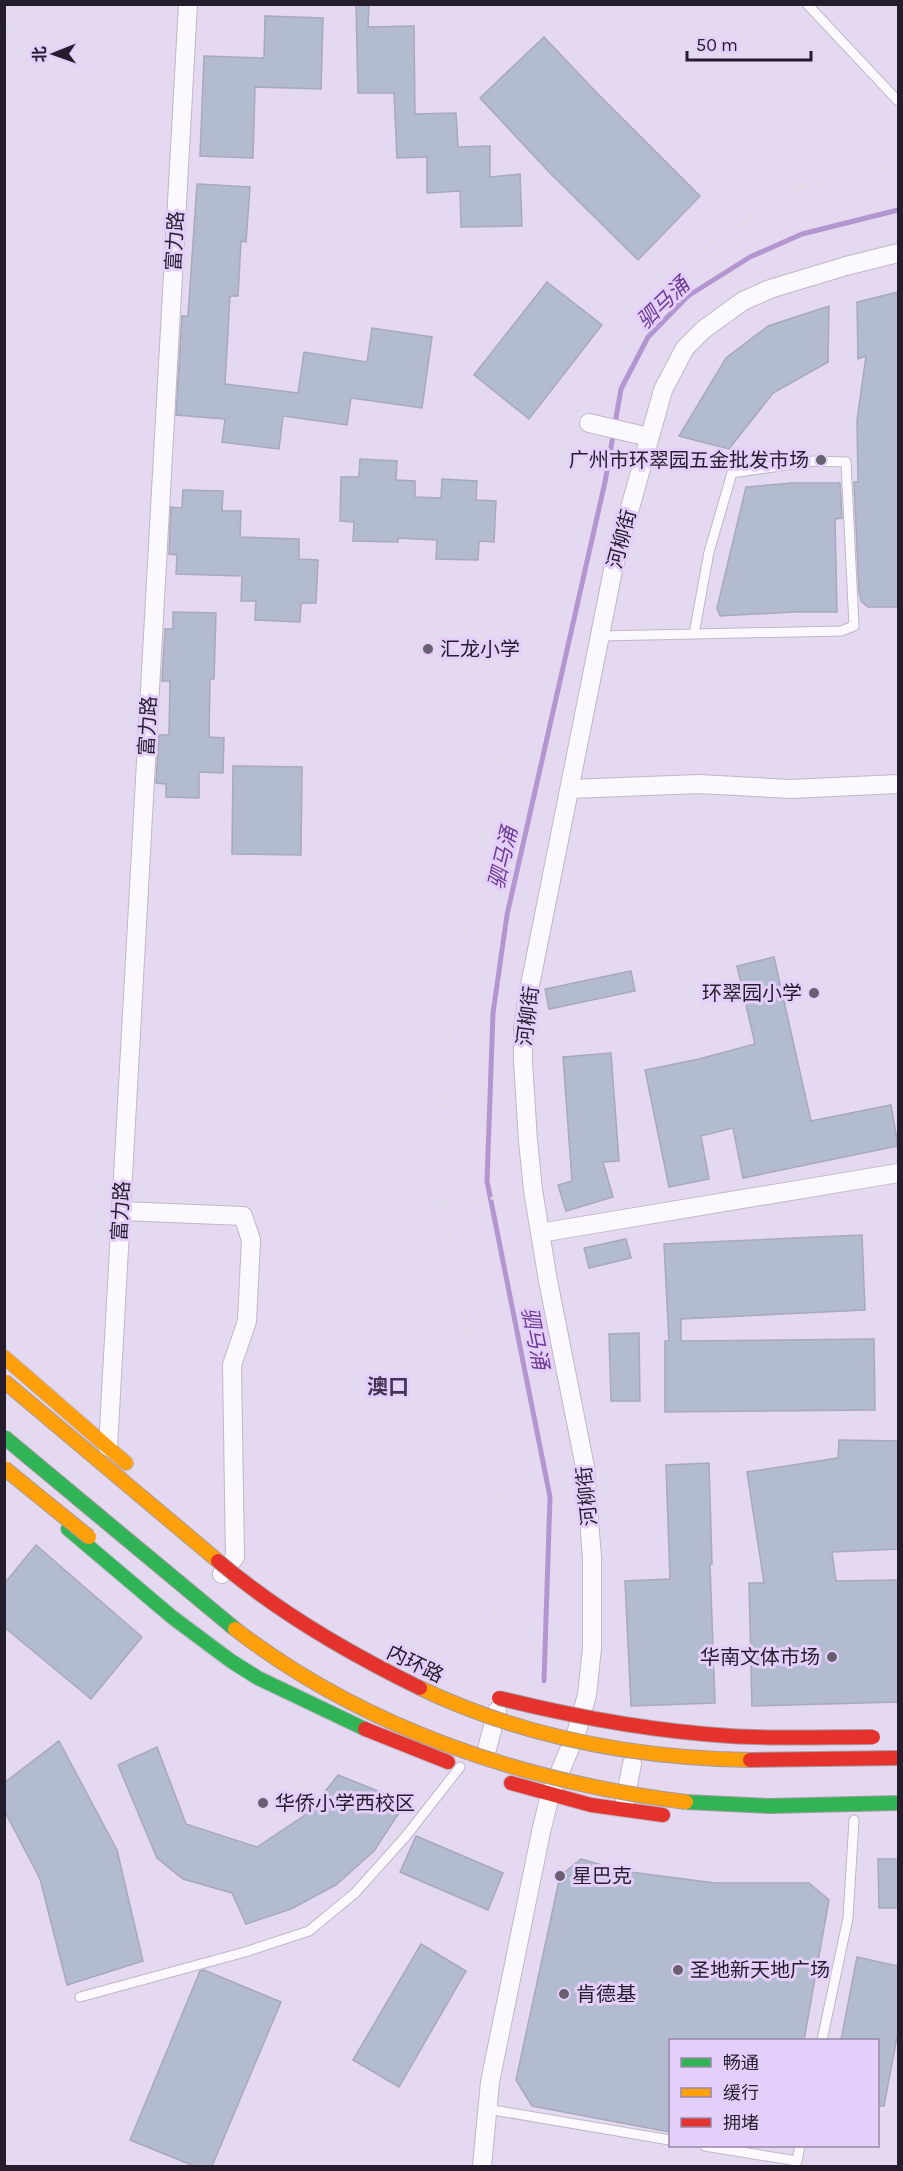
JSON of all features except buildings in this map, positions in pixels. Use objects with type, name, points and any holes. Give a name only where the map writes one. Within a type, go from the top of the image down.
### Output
[{"type":"main road","points":[[4,1357],[135,1471]]},
{"type":"main road","name":"内环路","points":[[4,1382],[248,1586],[348,1652],[444,1700],[546,1734],[593,1745],[673,1756],[769,1761],[898,1758]]},
{"type":"main road","points":[[4,1437],[202,1603],[332,1694],[470,1755],[554,1780],[594,1789],[694,1803],[756,1805],[898,1803]]},
{"type":"main road","points":[[4,1468],[177,1604]]},
{"type":"main road","points":[[4,1478],[172,1617],[258,1678],[382,1737],[465,1768]]},
{"type":"main road","points":[[171,1503],[197,1527],[240,1560]]},
{"type":"main road","points":[[85,1544],[153,1553]]},
{"type":"main road","points":[[204,1622],[235,1640],[281,1657],[320,1708]]},
{"type":"main road","points":[[326,1622],[367,1650],[440,1689],[497,1711],[576,1734],[631,1744],[719,1753],[817,1756],[898,1754]]},
{"type":"main road","points":[[348,1652],[437,1680]]},
{"type":"main road","points":[[482,1693],[597,1721],[669,1731],[732,1736],[890,1736]]},
{"type":"main road","points":[[502,1780],[550,1795],[624,1810],[675,1816]]},
{"type":"street","name":"富力路","points":[[108,1447],[188,4]]},
{"type":"street","name":"河柳街","points":[[482,2166],[492,2071],[550,1795],[576,1734],[587,1695],[592,1648],[592,1558],[584,1457],[533,1190],[525,1104],[524,1028],[529,990],[614,565],[663,390],[686,348],[703,330],[743,301],[770,289],[898,253]]},
{"type":"street","points":[[589,423],[650,438]]},
{"type":"street","points":[[570,789],[699,784],[791,789],[898,784]]},
{"type":"street","points":[[540,1233],[898,1173]]},
{"type":"street","points":[[121,1211],[243,1216],[251,1240],[247,1321],[232,1365],[240,1560],[219,1578]]},
{"type":"street","points":[[4,1437],[22,1443]]},
{"type":"street","points":[[487,1749],[497,1711]]},
{"type":"street","points":[[624,1810],[632,1764]]},
{"type":"lane","points":[[807,4],[898,101]]},
{"type":"lane","points":[[600,636],[840,631],[854,626],[846,462],[814,461],[732,473],[709,552],[694,634]]},
{"type":"lane","points":[[80,1997],[245,1952],[309,1931],[354,1893],[465,1768]]},
{"type":"lane","points":[[822,2039],[848,1918],[854,1820]]},
{"type":"lane","points":[[488,2109],[669,2140]]},
{"type":"lane","points":[[716,2147],[797,2161],[800,2147]]},
{"type":"path","points":[[4,40],[23,4]]},
{"type":"path","points":[[112,4],[117,25],[187,32]]},
{"type":"path","points":[[409,1211],[465,1204],[533,1190]]},
{"type":"waterway","name":"驷马涌","points":[[544,1681],[550,1497],[487,1181],[493,1013],[507,915],[605,482],[621,389],[648,337],[688,296],[750,257],[802,234],[898,210]]},
{"type":"traffic: fast","points":[[4,1437],[235,1629]]},
{"type":"traffic: fast","points":[[68,1529],[172,1617],[231,1661],[258,1678],[365,1729]]},
{"type":"traffic: fast","points":[[686,1802],[769,1806],[898,1803]]},
{"type":"traffic: slow","points":[[4,1357],[126,1463]]},
{"type":"traffic: slow","points":[[4,1381],[218,1561]]},
{"type":"traffic: slow","points":[[4,1468],[89,1537]]},
{"type":"traffic: slow","points":[[235,1629],[285,1664],[338,1695],[392,1722],[449,1746],[566,1781],[686,1802]]},
{"type":"traffic: slow","points":[[420,1688],[499,1720],[581,1742],[665,1755],[750,1760]]},
{"type":"traffic: jam","points":[[218,1561],[265,1598],[315,1631],[420,1688]]},
{"type":"traffic: jam","points":[[499,1698],[556,1711],[672,1731],[730,1736],[873,1737]]},
{"type":"traffic: jam","points":[[365,1729],[448,1762]]},
{"type":"traffic: jam","points":[[750,1760],[898,1758]]},
{"type":"traffic: jam","points":[[511,1783],[591,1805],[663,1815]]},
{"type":"place","name":"广州市环翠园五金批发市场","points":[[821,460]]},
{"type":"place","name":"汇龙小学","points":[[428,649]]},
{"type":"place","name":"环翠园小学","points":[[814,993]]},
{"type":"place","name":"华南文体市场","points":[[832,1657]]},
{"type":"place","name":"华侨小学西校区","points":[[263,1803]]},
{"type":"place","name":"星巴克","points":[[560,1876]]},
{"type":"place","name":"圣地新天地广场","points":[[678,1970]]},
{"type":"place","name":"肯德基","points":[[564,1994]]},
{"type":"district","name":"澳口","points":[[388,1387]]}]
